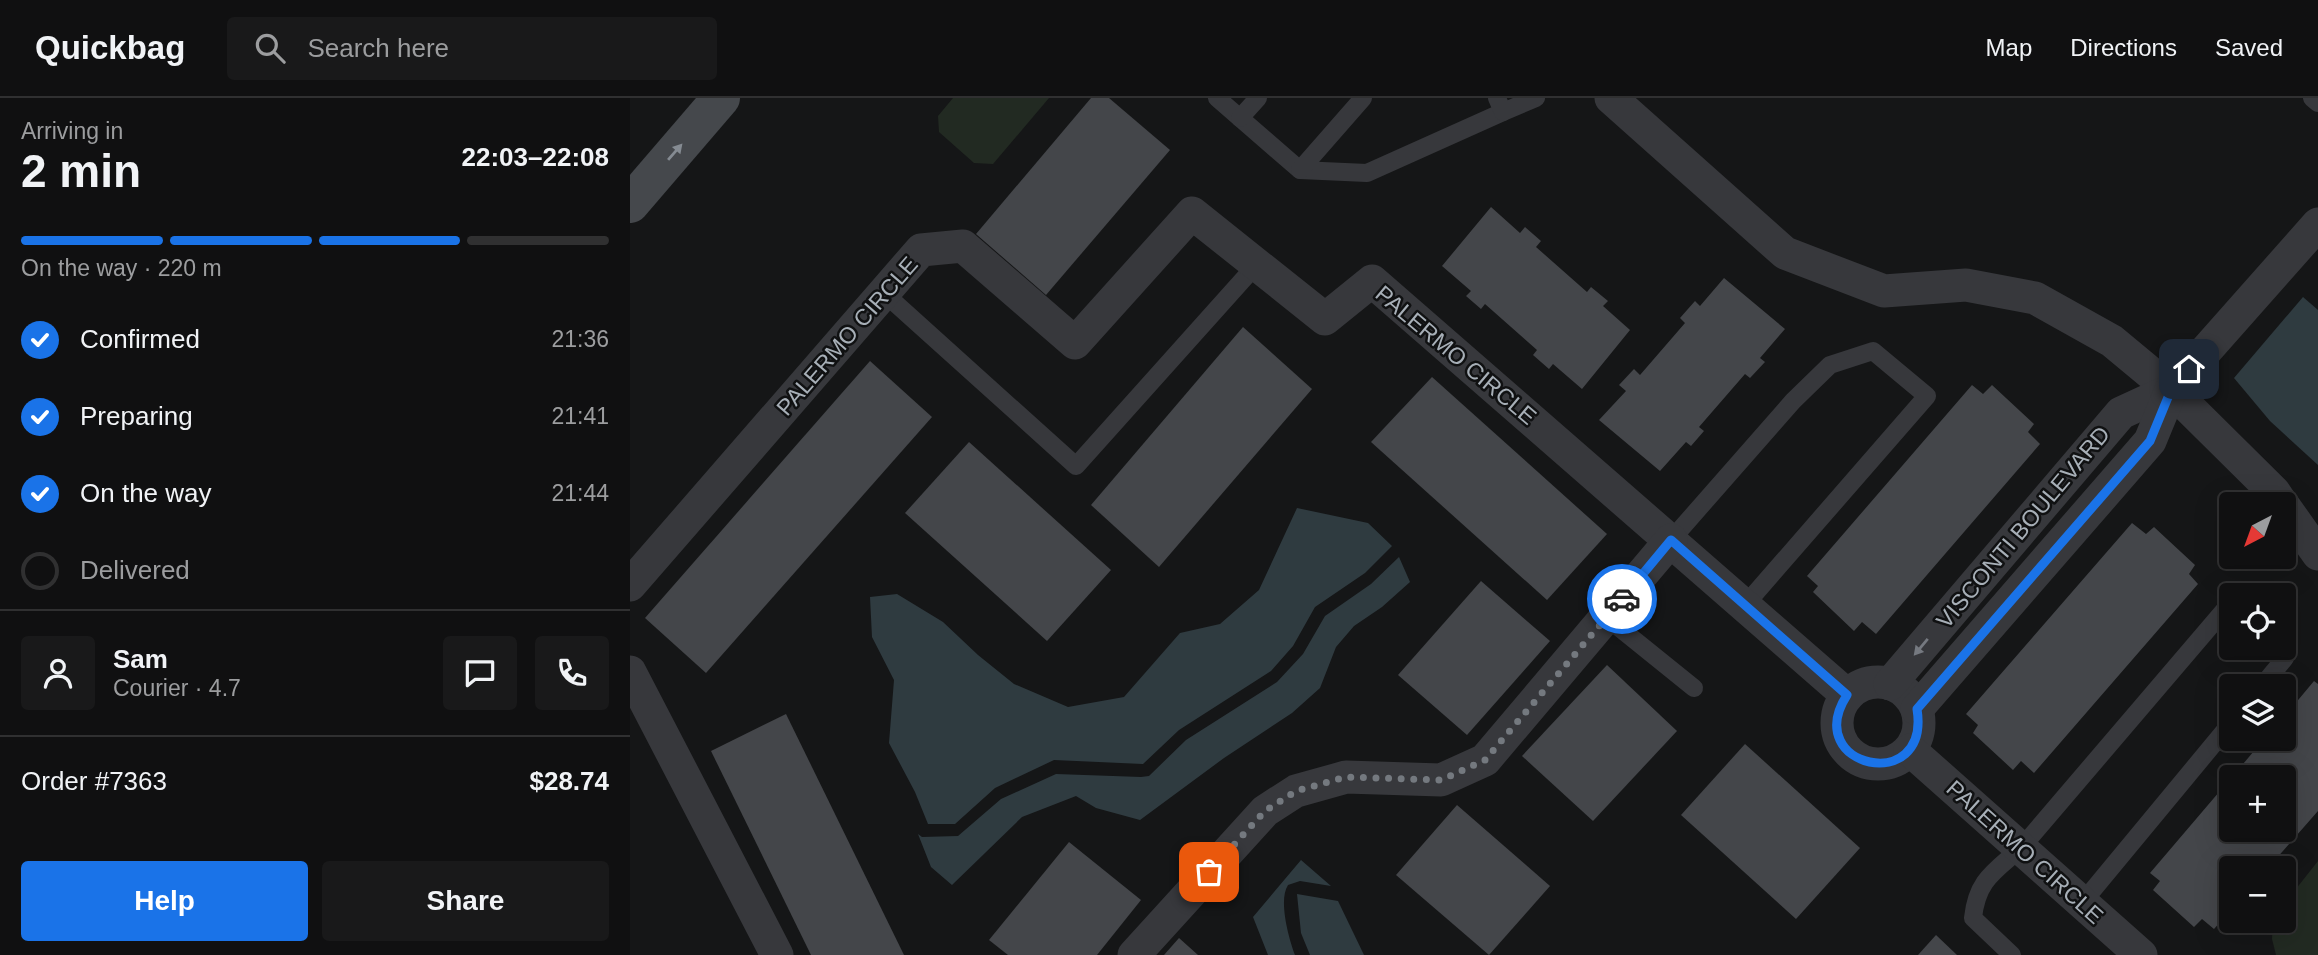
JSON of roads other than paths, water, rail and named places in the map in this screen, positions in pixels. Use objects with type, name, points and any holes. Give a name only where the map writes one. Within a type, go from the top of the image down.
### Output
[{"type":"street","points":[[630,204],[721,98]]},
{"type":"street","points":[[1611,98],[1785,253],[1884,291],[1966,285],[2035,298],[2112,341],[2171,390],[2274,492]]},
{"type":"street","name":"PALERMO CIRCLE","points":[[630,585],[921,250],[963,246],[1075,343],[1192,213],[1325,319],[1372,281],[1847,695]]},
{"type":"street","name":"VISCONTI BOULEVARD","points":[[1917,709],[2150,441],[2171,390],[2318,225]]},
{"type":"street","name":"VISCONTI BOULEVARD","points":[[1890,684],[2121,413],[2171,390]]},
{"type":"street","points":[[2296,523],[2318,554]]},
{"type":"street","points":[[1134,955],[1265,811],[1296,791],[1346,777],[1441,780],[1485,760],[1671,540]]},
{"type":"street","points":[[630,672],[777,955]]},
{"type":"street","points":[[1876,682],[1890,684],[1903,690],[1917,709],[1917,737],[1910,750],[1896,760],[1882,764],[1868,763],[1844,748],[1836,721],[1839,707],[1847,695],[1862,685],[1876,682]]},
{"type":"street","name":"PALERMO CIRCLE","points":[[1910,750],[2141,955]]},
{"type":"lane","points":[[1217,98],[1300,170],[1367,173],[1500,105],[1536,98]]},
{"type":"lane","points":[[1240,118],[1258,98]]},
{"type":"lane","points":[[1300,170],[1363,98]]},
{"type":"lane","points":[[2312,98],[2318,103]]},
{"type":"lane","points":[[884,293],[1076,466],[1257,264]]},
{"type":"lane","points":[[1671,540],[1793,401],[1830,365],[1873,351],[1927,396],[1745,605]]},
{"type":"lane","points":[[2012,955],[1973,918],[1975,897],[1985,880],[2021,848],[2219,615]]},
{"type":"lane","points":[[1606,617],[1694,688]]},
{"type":"lane","points":[[2272,674],[2283,660]]},
{"type":"lane","points":[[2082,903],[2219,737]]}]
